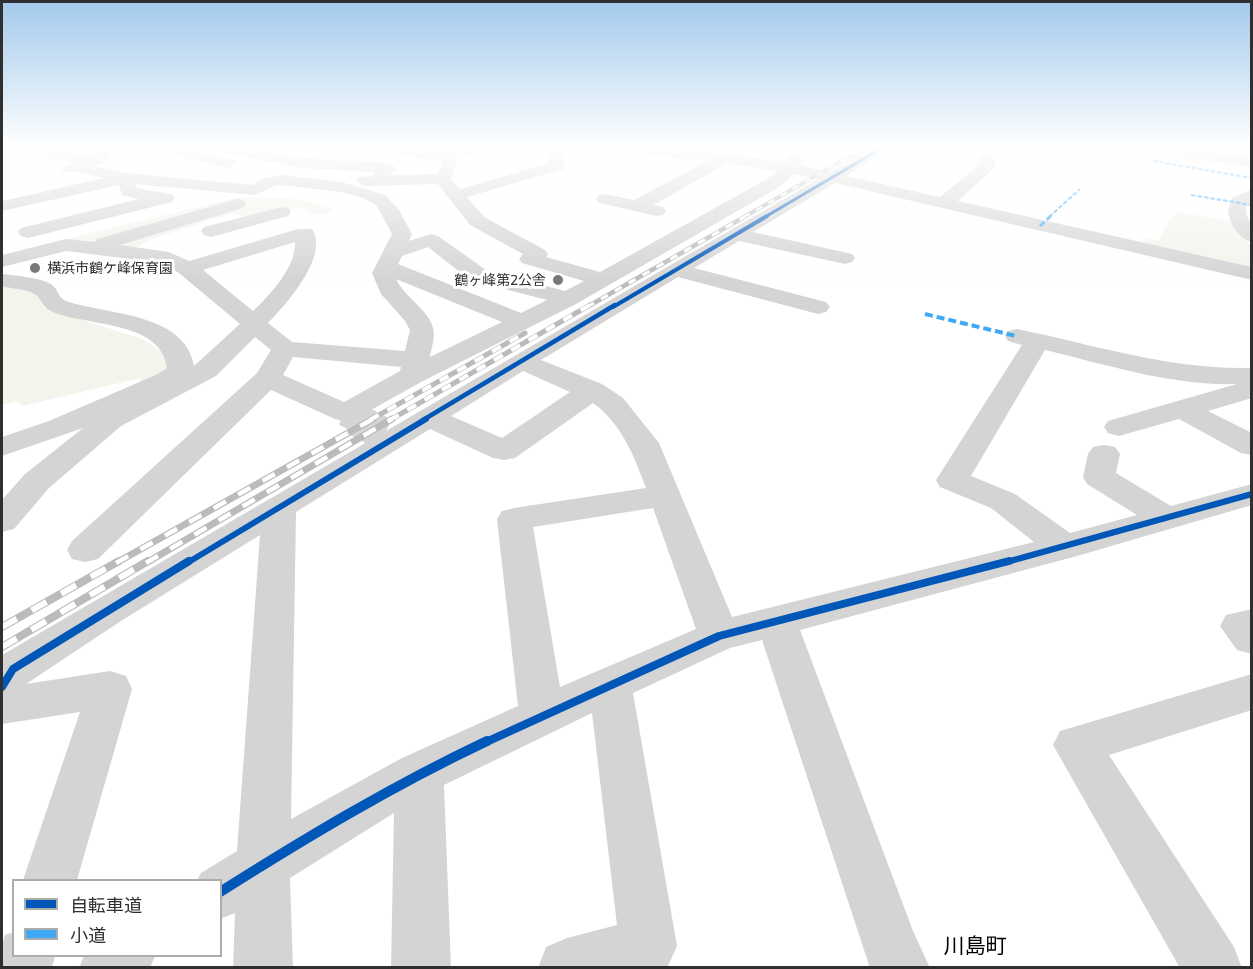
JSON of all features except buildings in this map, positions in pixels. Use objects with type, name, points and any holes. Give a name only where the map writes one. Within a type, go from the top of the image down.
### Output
[{"type":"street","points":[[2,206],[72,190]]},
{"type":"street","points":[[12,236],[166,198],[132,193],[128,190]]},
{"type":"street","points":[[357,190],[380,199],[392,212],[402,234],[383,273],[392,294],[416,318],[422,330],[415,367]]},
{"type":"street","points":[[456,190],[477,221],[538,254],[529,259],[602,279]]},
{"type":"street","points":[[637,206],[667,190]]},
{"type":"street","points":[[268,378],[345,413],[415,367],[523,322],[568,299],[760,190]]},
{"type":"street","points":[[2,687],[13,669],[521,361],[813,190]]},
{"type":"street","points":[[882,190],[944,202],[1251,274]]},
{"type":"street","points":[[944,202],[960,194],[962,190]]},
{"type":"street","points":[[1251,194],[1238,202],[1236,210],[1237,218],[1251,236]]},
{"type":"street","points":[[605,199],[702,222]]},
{"type":"street","points":[[91,248],[237,204]]},
{"type":"street","points":[[140,254],[282,212]]},
{"type":"street","points":[[2,447],[207,370],[279,299],[306,254],[305,233],[187,268]]},
{"type":"street","points":[[736,234],[845,258]]},
{"type":"street","points":[[390,259],[430,240],[478,274],[568,299]]},
{"type":"street","points":[[2,261],[66,244],[169,258],[187,268],[285,349],[415,367]]},
{"type":"street","points":[[390,259],[523,322]]},
{"type":"street","points":[[676,270],[818,308]]},
{"type":"street","points":[[2,280],[44,289],[56,305],[124,321],[166,338],[177,349],[182,360],[182,371],[176,381],[111,420],[37,481],[2,521]]},
{"type":"street","points":[[1064,547],[1003,501],[952,480],[1027,338],[1183,373],[1223,378],[1251,376]]},
{"type":"street","points":[[85,550],[268,378],[285,349]]},
{"type":"street","points":[[521,361],[592,390],[613,404],[648,450],[719,636]]},
{"type":"street","points":[[1167,518],[1099,477],[1112,440],[1181,408],[1251,388]]},
{"type":"street","points":[[429,417],[504,451],[592,390]]},
{"type":"street","points":[[1181,408],[1251,446]]},
{"type":"street","points":[[542,715],[514,519],[665,496]]},
{"type":"street","points":[[242,877],[419,773],[719,636],[1064,547],[1167,518],[1247,500]]},
{"type":"street","points":[[263,968],[242,877],[279,507]]},
{"type":"street","points":[[776,620],[900,968]]},
{"type":"street","points":[[1251,624],[1240,626],[1251,639]]},
{"type":"street","points":[[567,968],[648,946],[610,684]]},
{"type":"street","points":[[2,706],[110,689],[50,879]]},
{"type":"street","points":[[1213,968],[1077,745],[1251,692]]},
{"type":"street","points":[[419,773],[421,968]]},
{"type":"street","points":[[108,968],[124,957]]},
{"type":"shaded area","points":[[236,198],[299,200],[334,211],[317,215],[301,207],[249,218],[232,213],[149,240],[132,250],[30,251],[25,249]]},
{"type":"shaded area","points":[[1176,212],[1231,221],[1251,246],[1251,273],[1142,247],[1146,239],[1159,240]]},
{"type":"shaded area","points":[[2,285],[34,292],[45,308],[142,339],[167,355],[170,370],[145,387],[140,378],[22,406],[17,401],[2,405]]},
{"type":"tunnel","points":[[345,413],[358,420]]},
{"type":"tunnel","points":[[355,419],[393,439]]},
{"type":"railway","points":[[744,217],[791,190]]},
{"type":"railway","points":[[587,307],[746,216]]},
{"type":"railway","points":[[390,420],[590,305]]},
{"type":"railway","points":[[370,420],[525,333]]},
{"type":"railway","points":[[116,563],[373,419]]},
{"type":"railway","points":[[146,563],[392,419]]},
{"type":"railway","points":[[2,627],[119,561]]},
{"type":"railway","points":[[2,647],[148,561]]},
{"type":"marked path","points":[[1040,226],[1079,190]]},
{"type":"marked path","points":[[1191,195],[1252,205]]},
{"type":"marked path","points":[[925,314],[1016,336]]},
{"type":"cycle path","points":[[2,687],[13,669],[107,611],[521,361],[810,190]]},
{"type":"cycle path","points":[[222,891],[333,821],[419,773],[719,636],[1064,547],[1252,494]]},
{"type":"place","name":"横浜市鶴ケ峰保育園","points":[[35,268]]},
{"type":"place","name":"鶴ヶ峰第2公舎","points":[[558,280]]},
{"type":"district","name":"川島町","points":[[975,946]]}]
